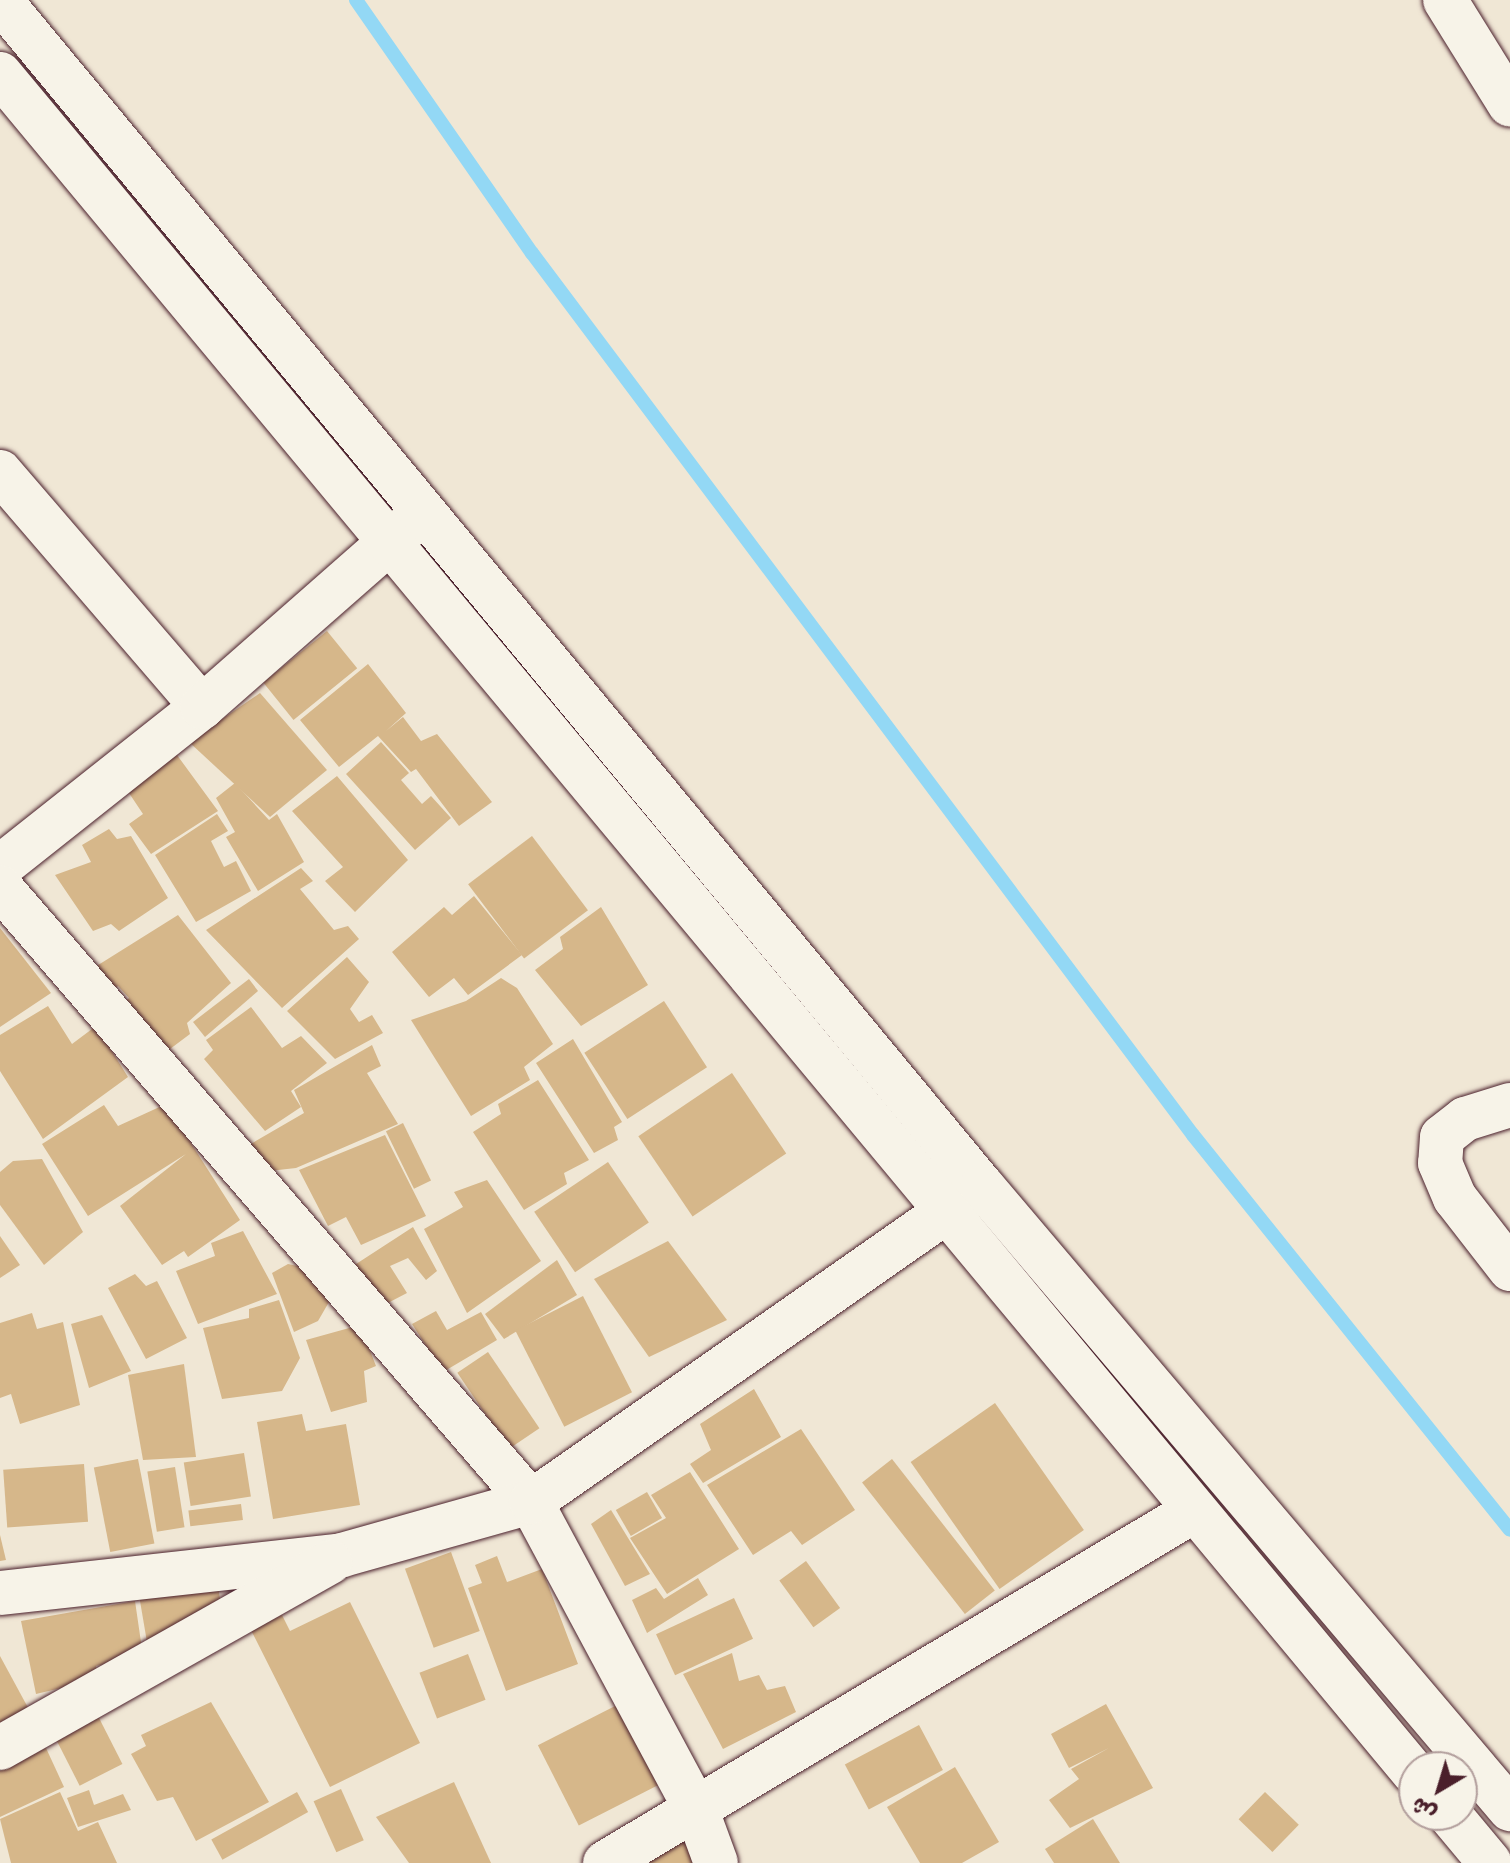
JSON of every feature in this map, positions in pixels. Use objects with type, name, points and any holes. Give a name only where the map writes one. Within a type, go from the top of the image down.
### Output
[{"type":"street","points":[[0,0],[982,1186],[1510,1809]]},
{"type":"street","points":[[1445,0],[1510,105]]},
{"type":"street","points":[[0,74],[1192,1512],[1398,1754]]},
{"type":"street","points":[[6,491],[202,707]]},
{"type":"street","points":[[0,867],[202,707],[424,512]]},
{"type":"street","points":[[0,887],[531,1502],[697,1811],[716,1863]]},
{"type":"street","points":[[1510,1105],[1465,1119],[1442,1137],[1440,1163],[1455,1198],[1510,1269]]},
{"type":"street","points":[[0,1593],[342,1555],[531,1502],[982,1186]]},
{"type":"street","points":[[605,1863],[697,1811],[1192,1512]]},
{"type":"street","points":[[0,1748],[342,1555]]},
{"type":"street","points":[[1463,1831],[1490,1863]]},
{"type":"building","points":[[327,631],[357,668],[293,720],[263,683]]},
{"type":"building","points":[[368,664],[406,713],[386,731],[403,717],[421,741],[437,734],[492,802],[459,826],[416,769],[411,772],[378,736],[339,767],[300,720]]},
{"type":"building","points":[[260,693],[327,770],[270,817],[189,742]]},
{"type":"building","points":[[381,742],[409,773],[401,780],[422,804],[431,796],[451,818],[415,850],[346,774]]},
{"type":"building","points":[[177,755],[218,811],[151,854],[129,824],[143,814],[127,790]]},
{"type":"building","points":[[337,776],[408,860],[355,912],[325,881],[343,867],[292,811]]},
{"type":"building","points":[[235,783],[269,820],[277,814],[304,862],[258,891],[226,837],[235,832],[216,798]]},
{"type":"building","points":[[217,814],[228,831],[211,841],[224,867],[236,861],[251,891],[196,922],[155,855]]},
{"type":"building","points":[[109,829],[117,839],[131,836],[168,898],[119,931],[111,924],[93,931],[55,875],[91,862],[82,845]]},
{"type":"building","points":[[532,836],[588,910],[524,958],[468,884]]},
{"type":"building","points":[[301,868],[313,881],[300,889],[334,930],[348,926],[359,939],[282,1008],[206,930]]},
{"type":"building","points":[[474,896],[522,955],[468,995],[454,978],[429,997],[392,952],[444,907],[452,915]]},
{"type":"building","points":[[601,907],[648,985],[581,1026],[535,970],[563,949],[560,937]]},
{"type":"building","points":[[178,915],[231,983],[187,1023],[190,1034],[158,1058],[116,1008],[129,998],[118,986],[106,996],[87,972]]},
{"type":"building","points":[[0,928],[51,993],[0,1027]]},
{"type":"building","points":[[347,957],[369,982],[350,1009],[359,1022],[372,1015],[383,1033],[335,1059],[287,1011]]},
{"type":"building","points":[[501,978],[517,988],[553,1044],[524,1067],[530,1080],[471,1116],[411,1020],[466,1001]]},
{"type":"building","points":[[249,979],[258,991],[205,1037],[193,1022]]},
{"type":"building","points":[[664,1001],[707,1067],[627,1119],[584,1053]]},
{"type":"building","points":[[48,1006],[72,1044],[96,1026],[128,1077],[43,1139],[0,1071],[0,1035]]},
{"type":"building","points":[[251,1007],[282,1048],[301,1036],[327,1063],[291,1091],[301,1107],[265,1131],[204,1059],[213,1050],[206,1040]]},
{"type":"building","points":[[573,1039],[622,1122],[614,1127],[618,1140],[594,1153],[536,1063]]},
{"type":"building","points":[[372,1045],[381,1066],[367,1073],[398,1124],[296,1168],[269,1171],[249,1145],[304,1113],[294,1090]]},
{"type":"building","points":[[732,1073],[786,1153],[693,1217],[638,1136]]},
{"type":"building","points":[[538,1080],[589,1160],[564,1173],[567,1184],[524,1210],[473,1132],[501,1114],[498,1104]]},
{"type":"building","points":[[166,1104],[240,1220],[188,1257],[184,1251],[162,1265],[120,1206],[186,1154],[88,1216],[42,1144],[104,1105],[118,1126]]},
{"type":"building","points":[[403,1123],[431,1181],[414,1189],[386,1131]]},
{"type":"building","points":[[385,1135],[426,1216],[361,1245],[346,1217],[328,1226],[299,1170]]},
{"type":"building","points":[[42,1159],[83,1232],[44,1265],[0,1205],[0,1172],[13,1161]]},
{"type":"building","points":[[608,1162],[649,1223],[575,1272],[534,1212]]},
{"type":"building","points":[[487,1180],[541,1261],[467,1313],[424,1229],[463,1207],[454,1192]]},
{"type":"building","points":[[413,1227],[437,1271],[426,1280],[408,1258],[390,1266],[407,1293],[382,1306],[353,1266]]},
{"type":"building","points":[[243,1231],[277,1294],[198,1324],[176,1271],[215,1256],[211,1243]]},
{"type":"building","points":[[0,1236],[20,1265],[0,1278]]},
{"type":"building","points":[[668,1241],[727,1320],[649,1357],[594,1279]]},
{"type":"building","points":[[557,1260],[577,1295],[504,1339],[485,1314]]},
{"type":"building","points":[[288,1264],[311,1269],[329,1302],[318,1321],[294,1332],[272,1273]]},
{"type":"building","points":[[135,1274],[146,1286],[157,1281],[187,1338],[146,1359],[108,1288]]},
{"type":"building","points":[[583,1296],[632,1392],[564,1427],[515,1331]]},
{"type":"building","points":[[279,1300],[300,1358],[282,1391],[222,1399],[203,1328],[249,1318],[249,1309]]},
{"type":"building","points":[[436,1311],[447,1330],[481,1312],[497,1340],[443,1372],[412,1324]]},
{"type":"building","points":[[32,1313],[37,1329],[63,1322],[80,1405],[20,1424],[11,1394],[0,1398],[0,1323]]},
{"type":"building","points":[[102,1315],[131,1371],[89,1388],[71,1324]]},
{"type":"building","points":[[360,1325],[376,1366],[364,1371],[367,1402],[331,1412],[306,1340]]},
{"type":"building","points":[[488,1352],[539,1428],[509,1449],[457,1373]]},
{"type":"building","points":[[184,1364],[196,1457],[143,1460],[128,1375]]},
{"type":"building","points":[[754,1389],[781,1437],[703,1483],[690,1464],[711,1450],[700,1424]]},
{"type":"building","points":[[995,1403],[1084,1530],[1000,1589],[911,1462]]},
{"type":"building","points":[[302,1414],[306,1431],[346,1424],[360,1505],[273,1519],[257,1422]]},
{"type":"building","points":[[801,1429],[855,1510],[802,1545],[791,1531],[753,1555],[707,1485]]},
{"type":"building","points":[[244,1453],[251,1496],[191,1506],[184,1463]]},
{"type":"building","points":[[138,1459],[154,1543],[110,1552],[94,1468]]},
{"type":"building","points":[[892,1459],[995,1591],[965,1614],[862,1482]]},
{"type":"building","points":[[84,1464],[88,1522],[7,1528],[3,1470]]},
{"type":"building","points":[[175,1467],[185,1527],[157,1532],[147,1471]]},
{"type":"building","points":[[690,1472],[739,1549],[667,1594],[630,1538],[666,1518],[651,1495]]},
{"type":"building","points":[[647,1492],[662,1518],[631,1536],[616,1510]]},
{"type":"building","points":[[241,1504],[243,1520],[190,1526],[188,1510]]},
{"type":"building","points":[[611,1510],[650,1574],[625,1586],[591,1524]]},
{"type":"building","points":[[0,1535],[6,1560],[0,1561]]},
{"type":"building","points":[[451,1552],[480,1631],[434,1648],[405,1569]]},
{"type":"building","points":[[497,1556],[507,1582],[542,1569],[578,1664],[506,1691],[468,1588],[482,1583],[475,1565]]},
{"type":"building","points":[[806,1561],[840,1608],[813,1627],[779,1580]]},
{"type":"building","points":[[698,1578],[708,1595],[647,1633],[632,1600],[656,1588],[664,1599]]},
{"type":"building","points":[[217,1580],[223,1618],[148,1648],[139,1595]]},
{"type":"building","points":[[734,1598],[753,1639],[675,1675],[656,1634]]},
{"type":"building","points":[[135,1601],[143,1656],[96,1666],[99,1679],[36,1694],[21,1621]]},
{"type":"building","points":[[350,1602],[420,1743],[330,1787],[251,1630],[282,1615],[290,1631]]},
{"type":"building","points":[[732,1653],[739,1681],[759,1675],[767,1690],[785,1686],[796,1712],[723,1749],[683,1674]]},
{"type":"building","points":[[468,1654],[486,1700],[437,1718],[419,1673]]},
{"type":"building","points":[[0,1656],[32,1715],[0,1728]]},
{"type":"building","points":[[211,1702],[269,1802],[196,1841],[173,1797],[157,1801],[131,1754],[146,1746],[141,1735]]},
{"type":"building","points":[[619,1704],[660,1784],[579,1826],[538,1745]]},
{"type":"building","points":[[1106,1704],[1153,1788],[1070,1828],[1049,1800],[1079,1779],[1071,1769],[1109,1748],[1069,1768],[1051,1734]]},
{"type":"building","points":[[97,1714],[122,1764],[80,1786],[54,1736]]},
{"type":"building","points":[[919,1725],[943,1770],[869,1809],[845,1764]]},
{"type":"building","points":[[46,1748],[64,1787],[0,1817],[0,1771]]},
{"type":"building","points":[[955,1767],[999,1842],[962,1863],[920,1863],[887,1807]]},
{"type":"building","points":[[454,1782],[491,1863],[409,1863],[376,1817]]},
{"type":"building","points":[[341,1789],[364,1840],[336,1852],[314,1801]]},
{"type":"building","points":[[89,1790],[94,1805],[123,1794],[131,1810],[78,1827],[67,1798]]},
{"type":"building","points":[[60,1792],[78,1831],[98,1822],[117,1863],[11,1863],[0,1819]]},
{"type":"building","points":[[297,1792],[308,1812],[222,1860],[211,1840]]},
{"type":"building","points":[[1265,1792],[1299,1825],[1272,1852],[1239,1819]]},
{"type":"building","points":[[1093,1819],[1120,1863],[1054,1863],[1045,1849]]},
{"type":"building","points":[[687,1836],[702,1863],[650,1863],[647,1858]]},
{"type":"waterway","points":[[356,0],[532,253],[1193,1135],[1510,1530]]}]
